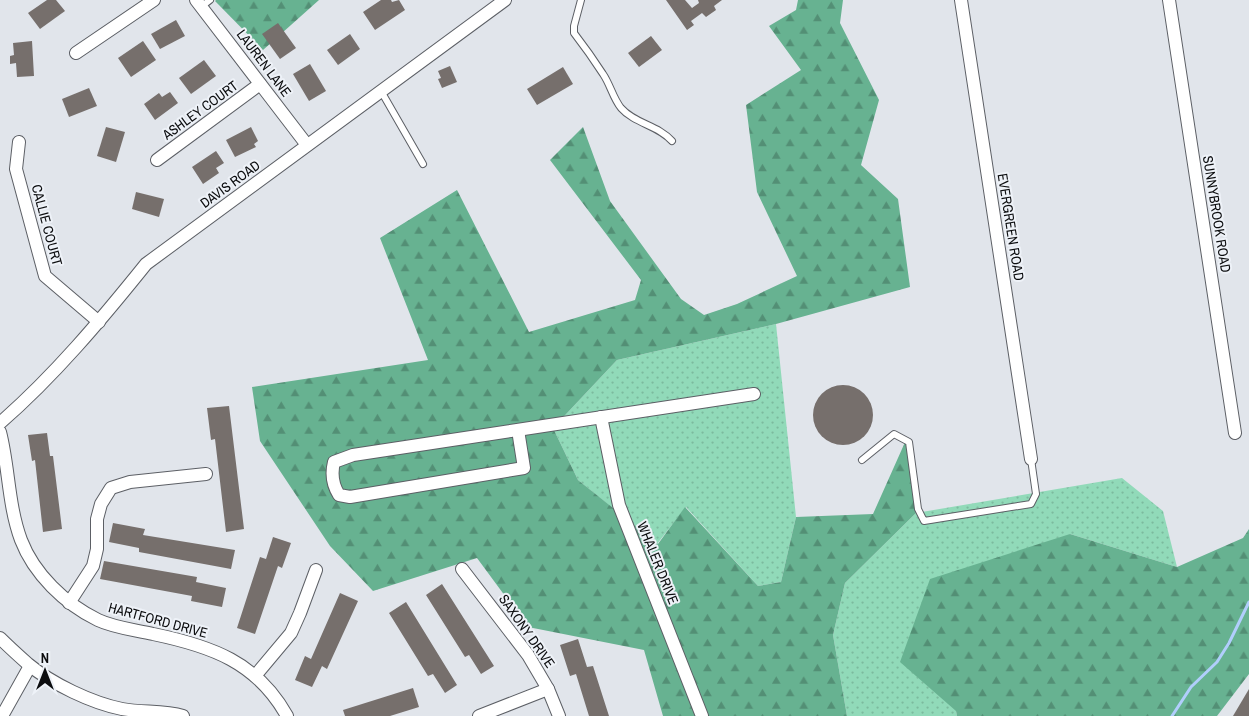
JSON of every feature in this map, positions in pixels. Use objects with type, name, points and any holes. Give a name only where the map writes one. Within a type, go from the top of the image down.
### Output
[{"type":"street","points":[[76,53],[154,0]]},
{"type":"street","name":"DAVIS ROAD","points":[[0,423],[24,403],[99,322],[146,264],[505,0]]},
{"type":"street","name":"EVERGREEN ROAD","points":[[961,0],[1031,459]]},
{"type":"street","name":"SUNNYBROOK ROAD","points":[[1169,0],[1235,433]]},
{"type":"street","name":"LAUREN LANE","points":[[203,2],[260,84],[307,145]]},
{"type":"street","name":"ASHLEY COURT","points":[[156,160],[260,84]]},
{"type":"street","name":"CALLIE COURT","points":[[19,142],[16,169],[44,276],[99,322]]},
{"type":"street","points":[[518,430],[524,468],[350,497],[339,495],[334,487],[331,471],[334,462],[353,455],[754,394]]},
{"type":"street","name":"WHALER DRIVE","points":[[601,417],[619,505],[702,716]]},
{"type":"street","name":"HARTFORD DRIVE","points":[[0,432],[21,540],[42,577],[69,603],[99,620],[211,649],[238,662],[264,685],[282,705],[288,716]]},
{"type":"street","points":[[69,603],[93,566],[97,549],[97,519],[101,504],[112,488],[130,482],[206,474]]},
{"type":"street","name":"SAXONY DRIVE","points":[[462,569],[528,655],[548,689],[559,716]]},
{"type":"street","points":[[255,676],[291,633],[316,570]]},
{"type":"street","points":[[0,638],[30,666],[60,685],[91,699],[123,709],[170,712],[183,716]]},
{"type":"street","points":[[2,716],[30,666]]},
{"type":"street","points":[[479,716],[548,689]]},
{"type":"lane","points":[[581,0],[574,33],[604,75],[620,107],[631,117],[658,129],[672,141]]},
{"type":"lane","points":[[381,91],[422,164]]},
{"type":"lane","points":[[862,460],[894,434],[909,442],[918,509],[924,521],[1031,504],[1036,494],[1031,459]]},
{"type":"green space","points":[[216,0],[319,0],[263,50]]},
{"type":"green space","points":[[798,0],[843,0],[840,23],[879,100],[861,165],[898,199],[910,287],[776,324],[617,360],[553,428],[578,480],[658,544],[685,507],[758,586],[781,582],[796,517],[873,514],[906,440],[916,513],[845,583],[833,635],[847,716],[663,716],[644,650],[528,627],[477,558],[373,591],[330,546],[260,441],[252,387],[428,360],[380,238],[457,190],[529,332],[635,300],[641,280],[550,160],[583,127],[610,201],[681,299],[704,315],[737,304],[797,276],[757,192],[746,105],[801,70],[769,26],[796,10]]},
{"type":"green space","points":[[776,324],[796,517],[781,582],[758,586],[686,507],[657,544],[578,480],[553,428],[617,360]]},
{"type":"green space","points":[[1122,478],[1163,511],[1177,567],[1070,534],[956,711],[957,716],[847,716],[833,635],[845,583],[916,513]]},
{"type":"green space","points":[[1249,529],[1249,674],[1217,716],[957,716],[956,711],[900,662],[930,579],[1070,534],[1177,567],[1243,538]]},
{"type":"building","points":[[47,0],[56,0],[65,11],[40,29],[28,13]]},
{"type":"building","points":[[381,0],[391,0],[392,2],[399,0],[405,10],[375,30],[363,12]]},
{"type":"building","points":[[666,0],[685,0],[692,8],[699,3],[698,0],[722,0],[714,6],[716,10],[706,17],[702,13],[691,21],[694,25],[687,30]]},
{"type":"building","points":[[176,20],[185,36],[160,49],[151,34]]},
{"type":"building","points":[[278,23],[296,48],[280,59],[262,34]]},
{"type":"building","points":[[350,34],[360,49],[338,65],[327,50]]},
{"type":"building","points":[[651,36],[662,50],[639,67],[628,53]]},
{"type":"building","points":[[32,41],[34,76],[17,77],[16,63],[10,64],[10,56],[14,55],[13,43]]},
{"type":"building","points":[[143,41],[156,60],[131,77],[118,58]]},
{"type":"building","points":[[204,60],[216,76],[191,94],[179,78]]},
{"type":"building","points":[[310,64],[326,91],[309,101],[293,74]]},
{"type":"building","points":[[450,66],[457,82],[442,88],[438,79],[441,78],[438,71]]},
{"type":"building","points":[[563,67],[573,84],[537,105],[527,89]]},
{"type":"building","points":[[89,88],[97,106],[69,117],[62,99]]},
{"type":"building","points":[[170,92],[178,103],[155,120],[144,104],[159,93],[162,97]]},
{"type":"building","points":[[106,127],[125,132],[116,162],[97,156]]},
{"type":"building","points":[[251,127],[258,141],[254,144],[256,147],[235,157],[226,140]]},
{"type":"building","points":[[216,151],[224,163],[216,168],[219,173],[203,184],[192,167]]},
{"type":"building","points":[[136,192],[164,199],[159,217],[132,209]]},
{"type":"building","points":[[843,385],[860,390],[868,398],[873,415],[868,432],[860,440],[843,445],[826,440],[818,432],[813,415],[818,398],[826,390]]},
{"type":"building","points":[[229,406],[244,529],[226,532],[215,439],[211,440],[207,408]]},
{"type":"building","points":[[47,433],[50,456],[53,456],[62,529],[43,532],[35,460],[32,461],[28,435]]},
{"type":"building","points":[[113,523],[145,529],[143,535],[235,550],[231,569],[139,552],[139,548],[109,542]]},
{"type":"building","points":[[273,537],[291,543],[282,568],[278,566],[255,634],[237,628],[260,557],[266,559]]},
{"type":"building","points":[[104,561],[197,577],[196,582],[226,588],[222,607],[191,601],[192,596],[100,579]]},
{"type":"building","points":[[442,584],[494,666],[481,674],[469,655],[465,657],[426,595]]},
{"type":"building","points":[[340,593],[358,601],[327,669],[322,666],[312,687],[295,680],[305,656],[311,659]]},
{"type":"building","points":[[406,602],[457,685],[445,693],[433,674],[428,676],[389,613]]},
{"type":"building","points":[[578,639],[587,667],[593,666],[609,716],[589,716],[576,674],[570,676],[560,645]]},
{"type":"building","points":[[413,688],[419,707],[390,716],[345,716],[343,710]]},
{"type":"building","points":[[1249,689],[1249,716],[1233,716]]},
{"type":"waterway","points":[[1172,716],[1191,687],[1217,662],[1229,643],[1249,602]]}]
